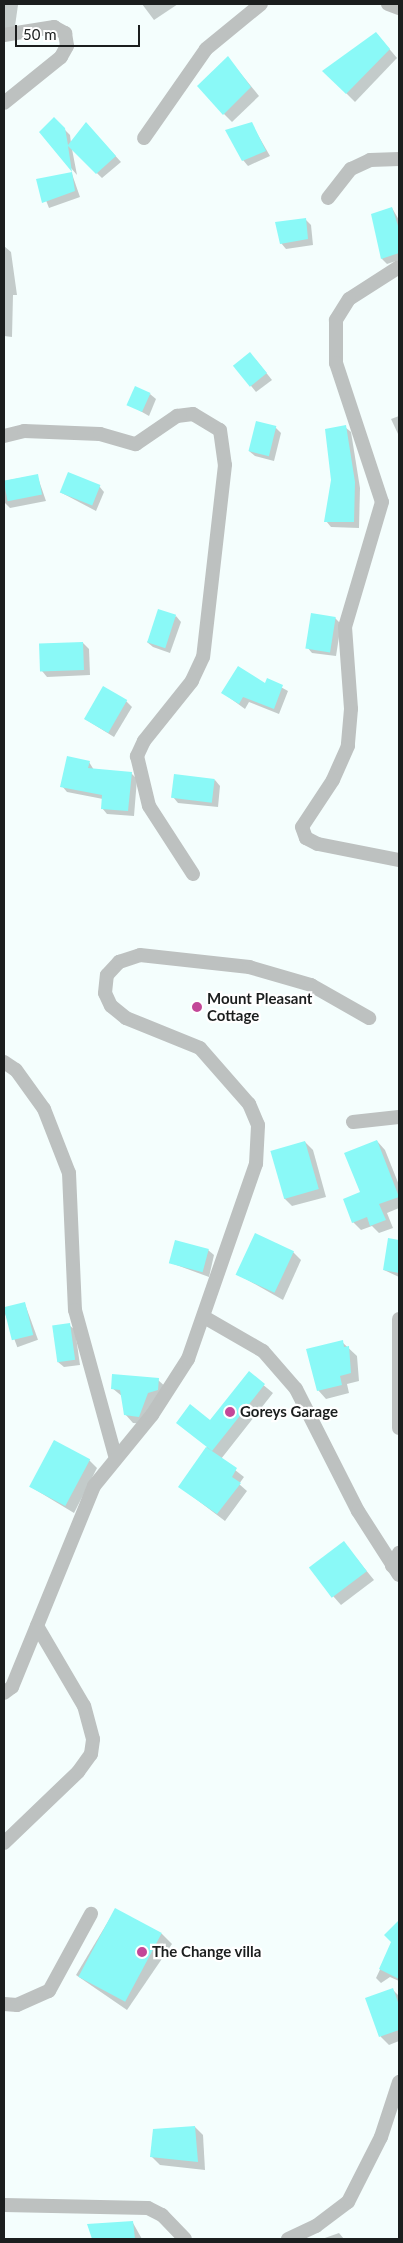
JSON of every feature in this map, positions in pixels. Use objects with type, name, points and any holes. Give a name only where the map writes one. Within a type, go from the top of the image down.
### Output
[{"type":"street","points":[[144,138],[206,49],[261,4]]},
{"type":"street","points":[[388,4],[399,8]]},
{"type":"street","points":[[4,36],[54,27],[65,33],[67,46],[62,57],[4,103]]},
{"type":"street","points":[[328,198],[351,169],[370,160],[399,159]]},
{"type":"street","points":[[399,266],[350,299],[336,320],[336,363],[382,502],[345,627],[351,709],[348,746],[333,780],[302,827],[306,838],[318,844],[399,860]]},
{"type":"street","points":[[4,436],[24,431],[100,434],[136,444],[177,416],[193,414],[220,430],[225,465],[203,656],[192,681],[144,741],[137,756],[149,806],[193,874]]},
{"type":"street","points":[[4,1693],[12,1687],[94,1486],[115,1455],[152,1415],[188,1359],[256,1164],[258,1125],[249,1104],[200,1048],[126,1018],[111,1006],[105,993],[107,975],[119,962],[140,955],[249,967],[311,985],[370,1018]]},
{"type":"street","points":[[4,1062],[16,1070],[44,1109],[69,1172],[75,1310],[115,1455]]},
{"type":"street","points":[[353,1122],[399,1117]]},
{"type":"street","points":[[204,1317],[263,1351],[296,1388],[358,1511],[396,1571]]},
{"type":"street","points":[[399,1319],[399,1428]]},
{"type":"street","points":[[396,1571],[399,1553]]},
{"type":"street","points":[[4,1843],[78,1772],[91,1754],[93,1739],[84,1706],[37,1626]]},
{"type":"street","points":[[4,2004],[17,2005],[49,1990],[92,1914]]},
{"type":"street","points":[[288,2239],[316,2226],[348,2202],[381,2137],[399,2082]]},
{"type":"street","points":[[4,2205],[148,2208],[162,2214],[185,2239]]},
{"type":"building","points":[[376,32],[390,49],[346,94],[322,71]]},
{"type":"building","points":[[228,56],[251,87],[223,115],[197,86]]},
{"type":"building","points":[[54,117],[65,128],[68,145],[86,122],[116,156],[96,174],[68,146],[72,172],[39,132]]},
{"type":"building","points":[[252,122],[266,151],[242,161],[225,130]]},
{"type":"building","points":[[72,172],[75,191],[42,203],[36,179]]},
{"type":"building","points":[[392,207],[399,229],[399,253],[381,259],[371,214]]},
{"type":"building","points":[[306,218],[308,239],[280,244],[275,222]]},
{"type":"building","points":[[250,352],[267,373],[250,387],[233,366]]},
{"type":"building","points":[[135,386],[151,393],[142,412],[126,405]]},
{"type":"building","points":[[256,421],[276,426],[269,456],[249,451]]},
{"type":"building","points":[[346,425],[355,482],[354,522],[324,522],[331,480],[325,429]]},
{"type":"building","points":[[68,472],[100,485],[92,506],[60,492]]},
{"type":"building","points":[[38,474],[42,495],[8,501],[4,481]]},
{"type":"building","points":[[158,609],[176,615],[165,648],[147,642]]},
{"type":"building","points":[[311,613],[336,617],[330,652],[305,649]]},
{"type":"building","points":[[83,642],[84,670],[40,672],[39,644]]},
{"type":"building","points":[[238,666],[265,683],[267,678],[283,685],[274,709],[243,697],[239,704],[221,693]]},
{"type":"building","points":[[103,686],[127,700],[108,733],[84,719]]},
{"type":"building","points":[[67,756],[90,761],[88,768],[132,772],[128,811],[101,809],[102,795],[60,787]]},
{"type":"building","points":[[174,774],[215,779],[212,803],[171,798]]},
{"type":"building","points":[[377,1140],[399,1197],[379,1204],[386,1220],[370,1226],[367,1217],[352,1223],[343,1199],[360,1192],[344,1153]]},
{"type":"building","points":[[305,1141],[319,1189],[284,1199],[270,1151]]},
{"type":"building","points":[[255,1233],[294,1251],[275,1293],[236,1275]]},
{"type":"building","points":[[388,1238],[399,1240],[399,1273],[383,1270]]},
{"type":"building","points":[[175,1240],[209,1249],[203,1272],[169,1263]]},
{"type":"building","points":[[25,1302],[33,1335],[12,1340],[4,1307]]},
{"type":"building","points":[[70,1323],[75,1360],[57,1362],[52,1326]]},
{"type":"building","points":[[343,1340],[344,1347],[349,1346],[351,1373],[340,1376],[342,1385],[317,1391],[306,1349]]},
{"type":"building","name":"Goreys Garage","points":[[249,1371],[265,1384],[212,1451],[176,1423],[190,1404],[210,1420]]},
{"type":"building","points":[[112,1374],[159,1378],[158,1390],[148,1393],[139,1417],[124,1415],[120,1390],[111,1389]]},
{"type":"building","points":[[54,1440],[90,1459],[65,1506],[29,1487]]},
{"type":"building","points":[[206,1447],[237,1468],[232,1477],[241,1483],[217,1514],[178,1487]]},
{"type":"building","points":[[344,1541],[367,1571],[332,1598],[309,1567]]},
{"type":"building","points":[[115,1908],[162,1933],[125,2002],[78,1977]]},
{"type":"building","points":[[399,1920],[399,1979],[379,1969],[391,1942],[384,1935]]},
{"type":"building","points":[[393,1988],[399,2005],[399,2030],[379,2037],[365,1998]]},
{"type":"building","points":[[195,2126],[198,2162],[150,2157],[153,2129]]},
{"type":"building","points":[[133,2221],[135,2239],[92,2239],[87,2224]]},
{"type":"place","name":"Mount Pleasant Cottage","points":[[197,1007]]},
{"type":"place","name":"Goreys Garage","points":[[230,1412]]},
{"type":"place","name":"The Change villa","points":[[142,1952]]}]
